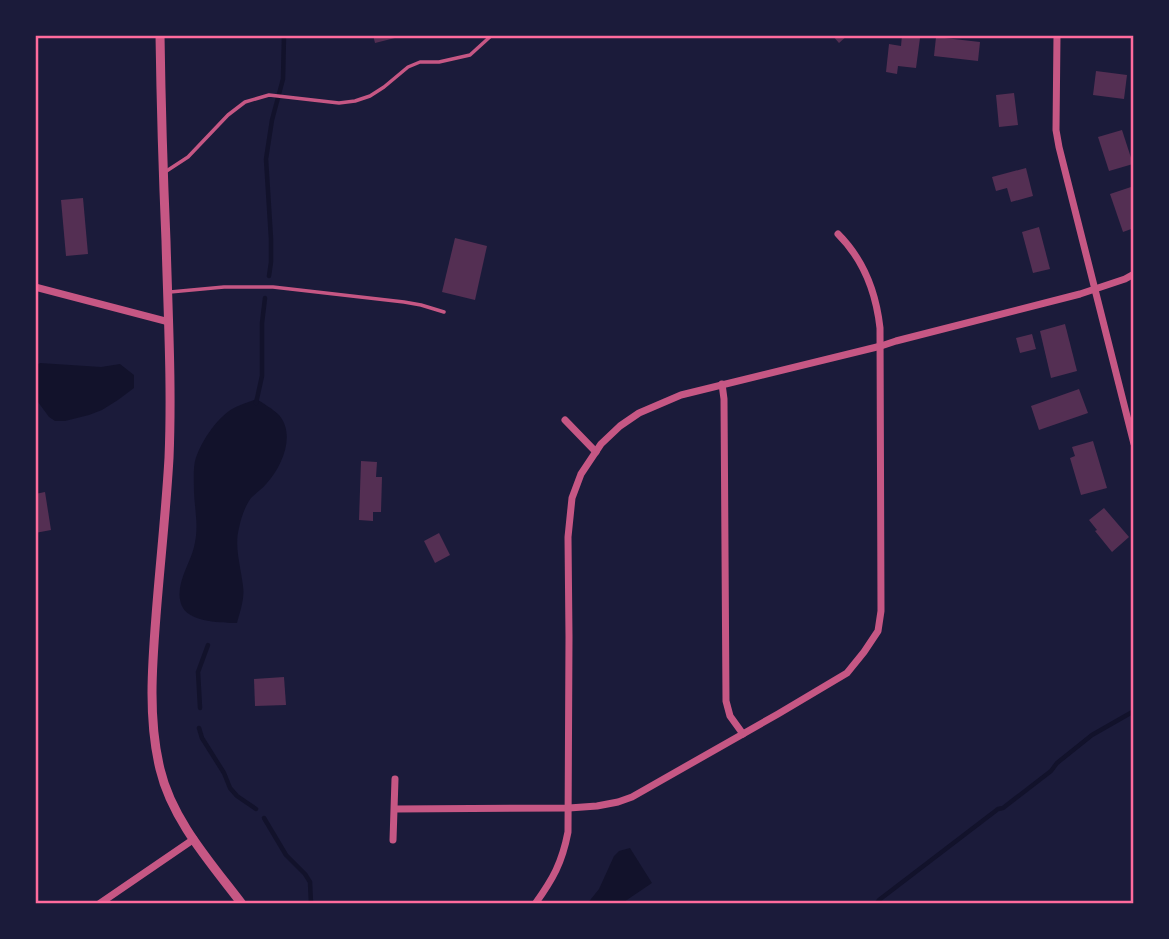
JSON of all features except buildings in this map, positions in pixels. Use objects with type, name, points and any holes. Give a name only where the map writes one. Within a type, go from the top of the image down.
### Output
[{"type":"street","points":[[160,35],[170,405],[169,460],[154,642],[152,714],[161,772],[175,808],[194,839],[242,904]]},
{"type":"street","points":[[1057,35],[1056,130],[1059,147],[1134,444]]},
{"type":"street","points":[[395,808],[569,808],[618,803],[847,673],[864,652],[878,631],[881,611],[881,346],[878,309],[870,282],[860,262],[838,233]]},
{"type":"street","points":[[536,904],[551,883],[564,855],[568,832],[568,537],[572,498],[581,474],[601,444],[639,413],[681,395],[881,346],[1095,289],[1134,274]]},
{"type":"street","points":[[35,288],[169,322]]},
{"type":"street","points":[[722,384],[726,701],[730,716],[743,734]]},
{"type":"street","points":[[565,420],[596,452]]},
{"type":"street","points":[[393,840],[395,779]]},
{"type":"street","points":[[99,904],[194,839]]},
{"type":"lane","points":[[163,173],[188,157],[215,127],[245,102],[269,95],[340,103],[355,101],[370,96],[408,67],[420,62],[439,62],[470,55],[492,35]]},
{"type":"lane","points":[[167,292],[224,286],[273,287],[404,302],[444,312]]},
{"type":"shaded area","points":[[40,363],[101,367],[120,364],[134,375],[134,388],[102,410],[65,421],[55,421],[35,398],[35,366]]},
{"type":"shaded area","points":[[257,399],[277,413],[284,423],[287,441],[285,450],[273,476],[251,498],[241,520],[237,542],[243,595],[237,623],[200,619],[187,613],[180,601],[181,585],[195,540],[195,461],[205,439],[220,419],[232,409]]},
{"type":"shaded area","points":[[630,848],[652,883],[621,904],[587,904],[599,889],[614,856],[619,851]]},
{"type":"waterway","points":[[269,276],[271,239],[266,159],[272,120],[283,79],[284,35]]},
{"type":"waterway","points":[[256,403],[262,376],[265,298]]},
{"type":"waterway","points":[[200,708],[198,672],[208,645]]},
{"type":"waterway","points":[[876,904],[1051,771],[1092,735],[1134,711]]},
{"type":"waterway","points":[[199,728],[230,788],[256,809]]},
{"type":"waterway","points":[[264,818],[286,855],[310,882],[311,904]]}]
